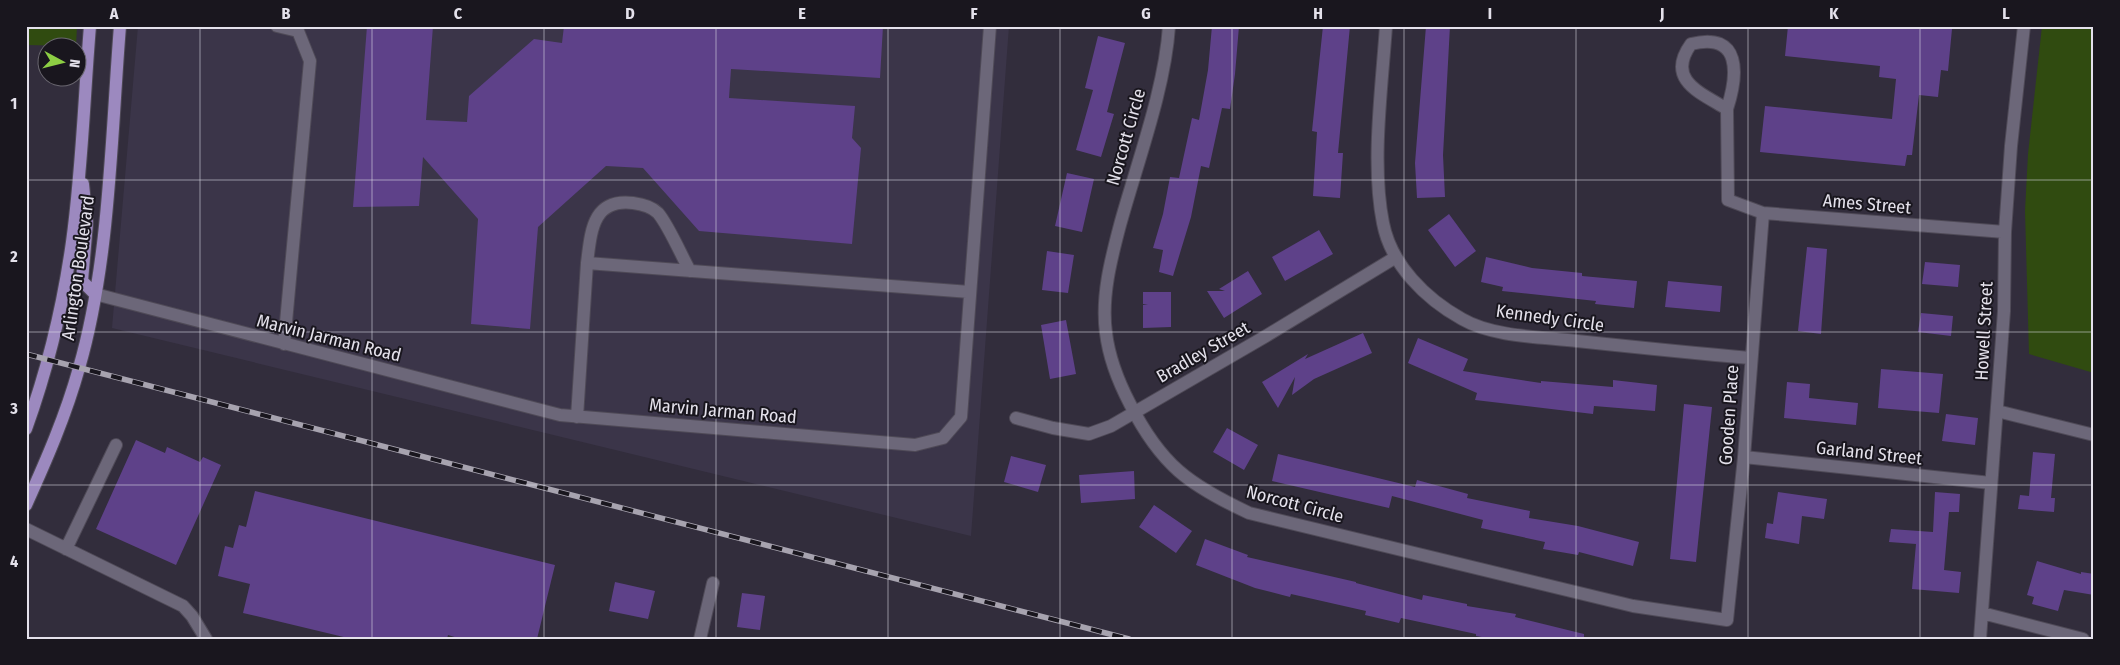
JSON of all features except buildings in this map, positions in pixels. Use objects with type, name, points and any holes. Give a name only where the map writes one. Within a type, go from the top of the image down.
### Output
[{"type":"main road","name":"Arlington Boulevard","points":[[26,429],[38,398],[62,302],[72,240],[90,26]]},
{"type":"main road","name":"Arlington Boulevard","points":[[26,505],[72,389],[95,294],[105,215],[120,26]]},
{"type":"main road","points":[[80,152],[87,223],[82,281],[95,294]]},
{"type":"street","points":[[277,26],[298,31],[310,61],[284,344]]},
{"type":"street","name":"Marvin Jarman Road","points":[[95,294],[560,415],[915,445],[943,438],[961,417],[990,26]]},
{"type":"street","name":"Norcott Circle","points":[[1169,26],[1160,80],[1112,255],[1105,306],[1106,332],[1116,377],[1147,436],[1169,464],[1207,493],[1249,513],[1633,606],[1727,620]]},
{"type":"street","name":"Kennedy Circle","points":[[1386,26],[1378,166],[1383,224],[1396,257],[1408,276],[1425,292],[1463,320],[1507,334],[1750,358]]},
{"type":"street","name":"Howell Street","points":[[1980,639],[2004,311],[2005,232],[2011,146],[2024,26]]},
{"type":"street","points":[[1713,41],[1722,44],[1728,50],[1733,60],[1734,82],[1727,109],[1689,86],[1683,75],[1684,57],[1691,44],[1713,41]]},
{"type":"street","name":"Ames Street","points":[[1727,109],[1728,200],[1763,213],[2005,232]]},
{"type":"street","points":[[577,417],[586,263],[591,228],[600,212],[610,205],[624,202],[641,204],[657,212],[690,270]]},
{"type":"street","name":"Gooden Place","points":[[1727,620],[1744,458],[1750,358],[1763,213]]},
{"type":"street","name":"Bradley Street","points":[[1016,418],[1053,428],[1089,434],[1111,426],[1396,257]]},
{"type":"street","points":[[586,263],[970,292]]},
{"type":"street","points":[[1996,411],[2094,435]]},
{"type":"street","points":[[66,549],[116,445]]},
{"type":"street","name":"Garland Street","points":[[1744,458],[1991,483]]},
{"type":"street","points":[[26,529],[183,606],[192,616],[206,639]]},
{"type":"street","points":[[700,639],[712,583]]},
{"type":"street","points":[[1982,613],[2083,639]]},
{"type":"shaded area","points":[[138,26],[1009,26],[971,536],[112,328]]},
{"type":"green space","points":[[26,26],[77,26],[76,38],[38,38],[38,45],[26,45]]},
{"type":"green space","points":[[2042,26],[2094,26],[2094,373],[2029,354],[2025,211],[2028,154]]},
{"type":"railway","points":[[26,354],[1129,639]]}]
